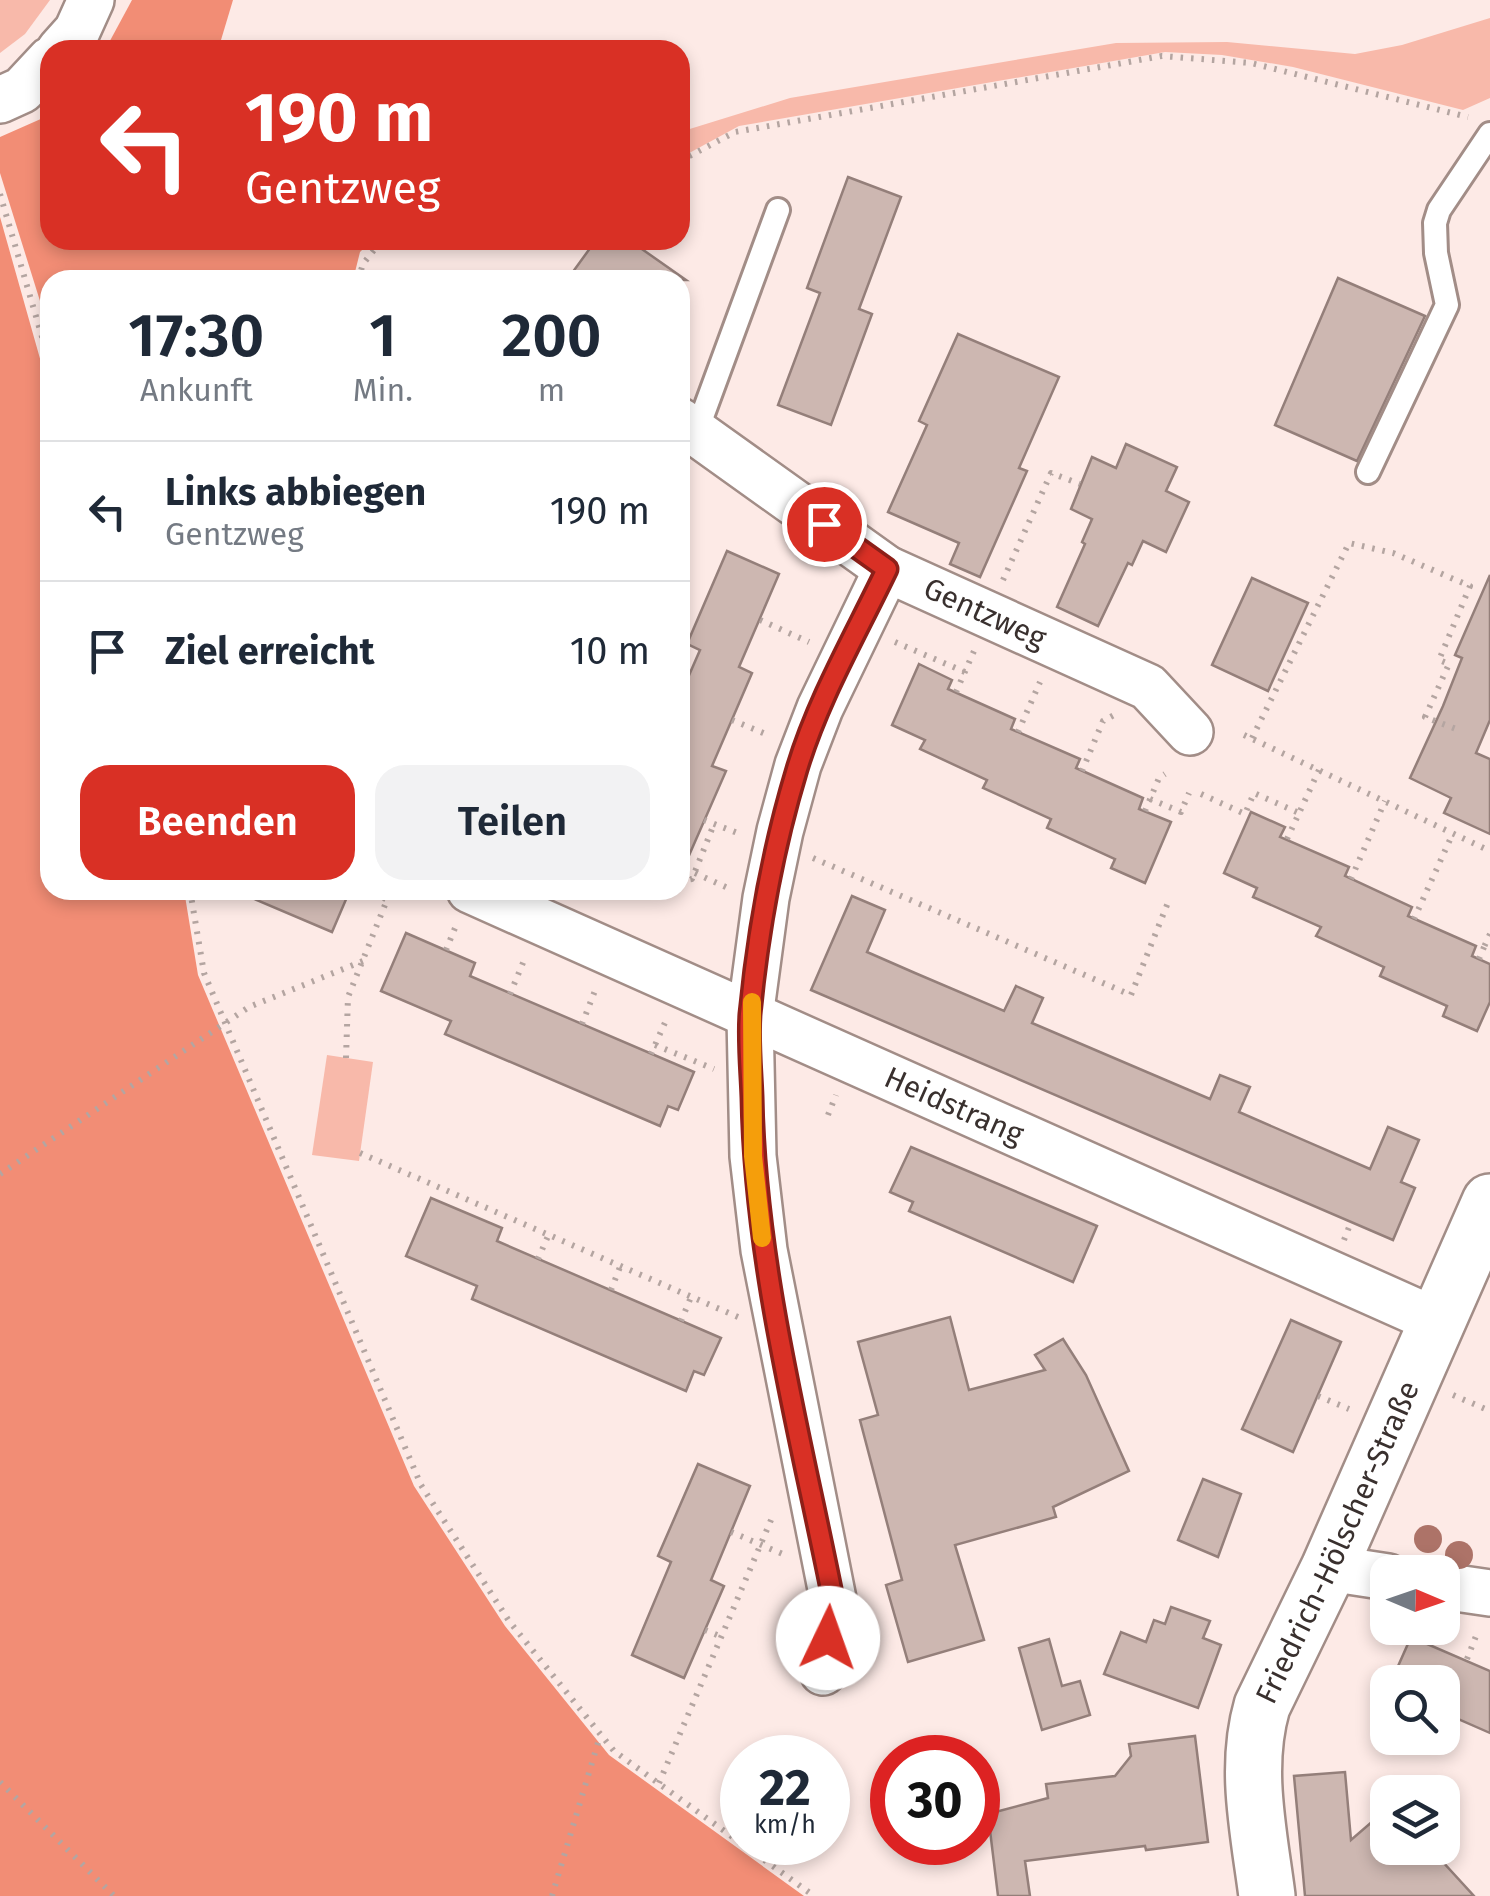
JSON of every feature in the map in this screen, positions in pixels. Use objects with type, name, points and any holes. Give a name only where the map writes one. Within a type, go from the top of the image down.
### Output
[{"type":"street","points":[[70,40],[78,32],[91,0]]},
{"type":"street","points":[[0,100],[22,90],[40,71]]},
{"type":"street","name":"Gentzweg","points":[[690,428],[887,569],[984,625],[1148,687],[1190,732]]},
{"type":"street","points":[[823,1672],[834,1604],[764,1250],[753,1156],[750,1017],[766,898],[798,764],[887,569]]},
{"type":"street","name":"Heidstrang","points":[[464,904],[750,1017],[1439,1322]]},
{"type":"street","name":"Friedrich-Hölscher-Straße","points":[[1267,1896],[1252,1775],[1262,1706],[1330,1568],[1488,1213]]},
{"type":"street","points":[[1330,1568],[1370,1574]]},
{"type":"street","points":[[1460,1594],[1487,1605]]},
{"type":"lane","points":[[1368,472],[1447,305],[1436,254],[1438,210],[1490,134]]},
{"type":"lane","points":[[690,422],[778,210]]},
{"type":"path","points":[[690,156],[734,132],[1162,56],[1251,63],[1472,118]]},
{"type":"path","points":[[0,194],[40,330]]},
{"type":"path","points":[[0,234],[11,232]]},
{"type":"path","points":[[956,692],[1051,473],[1080,484]]},
{"type":"path","points":[[1456,730],[1425,717],[1448,664],[1439,660],[1470,586],[1392,552],[1354,542],[1345,545],[1248,737],[1490,850]]},
{"type":"path","points":[[760,620],[821,648]]},
{"type":"path","points":[[880,636],[965,672]]},
{"type":"path","points":[[1018,732],[1046,667]]},
{"type":"path","points":[[1082,771],[1103,721],[1124,710]]},
{"type":"path","points":[[732,720],[782,740]]},
{"type":"path","points":[[1287,840],[1319,770]]},
{"type":"path","points":[[1145,811],[1159,778],[1165,774]]},
{"type":"path","points":[[1150,799],[1181,812],[1189,793]]},
{"type":"path","points":[[1201,794],[1245,814],[1254,794],[1299,813]]},
{"type":"path","points":[[1351,879],[1384,801]]},
{"type":"path","points":[[704,820],[755,840]]},
{"type":"path","points":[[690,879],[714,824]]},
{"type":"path","points":[[1414,919],[1453,833]]},
{"type":"path","points":[[798,852],[1131,995],[1169,900]]},
{"type":"path","points":[[695,874],[744,894]]},
{"type":"path","points":[[192,900],[204,974],[421,1485],[509,1621],[614,1751],[814,1896]]},
{"type":"path","points":[[346,1058],[348,997],[388,900]]},
{"type":"path","points":[[446,950],[464,904]]},
{"type":"path","points":[[1478,959],[1487,948],[1490,934]]},
{"type":"path","points":[[510,994],[530,947]]},
{"type":"path","points":[[0,1174],[249,1007],[363,961]]},
{"type":"path","points":[[582,1024],[600,976]]},
{"type":"path","points":[[651,1054],[672,1006]]},
{"type":"path","points":[[655,1045],[729,1075]]},
{"type":"path","points":[[360,1153],[741,1318]]},
{"type":"path","points":[[538,1260],[548,1236]]},
{"type":"path","points":[[611,1290],[620,1266]]},
{"type":"path","points":[[681,1321],[692,1297]]},
{"type":"path","points":[[1438,1388],[1490,1411]]},
{"type":"path","points":[[1318,1396],[1358,1414]]},
{"type":"path","points":[[659,1783],[775,1512]]},
{"type":"path","points":[[731,1532],[790,1557]]},
{"type":"path","points":[[1467,1659],[1487,1605]]},
{"type":"path","points":[[705,1630],[722,1636]]},
{"type":"path","points":[[552,1896],[600,1735]]},
{"type":"path","points":[[0,1782],[114,1896]]},
{"type":"shaded area","points":[[0,0],[50,0],[25,34],[0,53]]},
{"type":"shaded area","points":[[132,0],[233,0],[221,40],[110,40]]},
{"type":"shaded area","points":[[1490,18],[1490,98],[1463,110],[1293,67],[1222,55],[1165,52],[739,126],[690,153],[690,129],[790,98],[1116,43],[1227,42],[1355,54],[1402,45]]},
{"type":"shaded area","points":[[40,119],[40,250],[362,250],[356,270],[40,270],[40,301],[0,173],[0,137]]},
{"type":"shaded area","points":[[0,217],[40,359],[40,900],[186,900],[198,975],[414,1486],[505,1626],[609,1755],[720,1835],[720,1865],[761,1865],[804,1896],[0,1896]]},
{"type":"shaded area","points":[[327,1055],[373,1062],[359,1161],[312,1155]]},
{"type":"building","points":[[848,177],[901,197],[859,309],[872,314],[831,425],[778,405],[820,293],[807,288]]},
{"type":"building","points":[[589,250],[643,250],[672,270],[574,270]]},
{"type":"building","points":[[1338,278],[1425,316],[1357,461],[1275,425]]},
{"type":"building","points":[[958,334],[1059,377],[1019,468],[1027,471],[980,577],[950,564],[959,543],[888,512],[927,425],[919,421]]},
{"type":"building","points":[[1126,444],[1177,467],[1166,491],[1189,502],[1166,552],[1143,541],[1098,626],[1057,607],[1092,519],[1071,509],[1092,457],[1116,468]]},
{"type":"building","points":[[727,551],[779,574],[739,667],[752,673],[712,766],[726,771],[690,853],[690,673],[700,650],[690,645],[690,637]]},
{"type":"building","points":[[1490,575],[1490,720],[1476,753],[1490,759],[1490,834],[1444,813],[1451,798],[1410,778],[1462,658],[1455,655]]},
{"type":"building","points":[[1252,578],[1308,603],[1268,691],[1212,665]]},
{"type":"building","points":[[919,664],[952,680],[948,689],[1015,719],[1011,729],[1080,759],[1076,768],[1143,798],[1139,809],[1171,822],[1145,883],[1111,868],[1115,859],[1047,828],[1051,819],[983,788],[987,780],[920,749],[925,740],[892,725]]},
{"type":"building","points":[[1251,812],[1285,827],[1280,837],[1349,867],[1345,876],[1412,907],[1408,916],[1476,946],[1472,956],[1490,964],[1490,1002],[1477,1031],[1443,1016],[1447,1006],[1380,976],[1384,967],[1316,936],[1321,927],[1253,897],[1257,888],[1224,873]]},
{"type":"building","points":[[852,896],[885,910],[867,952],[1004,1011],[1016,986],[1043,998],[1032,1023],[1210,1099],[1220,1075],[1250,1087],[1239,1112],[1370,1169],[1388,1127],[1419,1140],[1401,1182],[1415,1188],[1393,1240],[811,990]]},
{"type":"building","points":[[257,900],[346,900],[332,932]]},
{"type":"building","points":[[406,933],[475,963],[470,976],[694,1072],[678,1110],[668,1106],[660,1126],[445,1034],[451,1021],[381,991]]},
{"type":"building","points":[[911,1147],[1097,1226],[1073,1282],[909,1211],[913,1202],[890,1192]]},
{"type":"building","points":[[431,1198],[502,1228],[497,1241],[721,1338],[704,1375],[694,1371],[686,1391],[472,1299],[477,1286],[406,1256]]},
{"type":"building","points":[[950,1317],[969,1390],[1045,1370],[1035,1355],[1063,1339],[1086,1375],[1129,1471],[1053,1507],[1056,1517],[955,1545],[984,1640],[908,1662],[886,1585],[902,1580],[860,1420],[878,1415],[858,1342]]},
{"type":"building","points":[[1291,1320],[1341,1342],[1293,1452],[1242,1429]]},
{"type":"building","points":[[698,1464],[750,1486],[711,1580],[724,1586],[684,1678],[632,1655],[671,1562],[658,1556]]},
{"type":"building","points":[[1203,1479],[1241,1494],[1218,1557],[1178,1540]]},
{"type":"building","points":[[1171,1607],[1210,1621],[1203,1638],[1221,1645],[1198,1708],[1104,1674],[1121,1632],[1146,1642],[1154,1620],[1165,1624]]},
{"type":"building","points":[[1049,1639],[1062,1686],[1080,1681],[1090,1715],[1042,1730],[1019,1648]]},
{"type":"building","points":[[1407,1645],[1430,1645],[1490,1671],[1490,1733],[1460,1720],[1460,1665],[1399,1665]]},
{"type":"building","points":[[1195,1736],[1208,1842],[1025,1861],[1030,1896],[998,1896],[994,1865],[1000,1865],[1000,1811],[1048,1798],[1046,1784],[1115,1776],[1131,1756],[1129,1744]]},
{"type":"building","points":[[1345,1772],[1351,1840],[1370,1824],[1370,1865],[1446,1865],[1474,1896],[1305,1896],[1294,1776]]},
{"type":"slow traffic","points":[[752,1002],[753,1156],[762,1238]]},
{"type":"route","points":[[824,524],[887,569],[820,708],[798,764],[766,898],[750,1017],[753,1156],[764,1250],[834,1604],[828,1638]]}]
